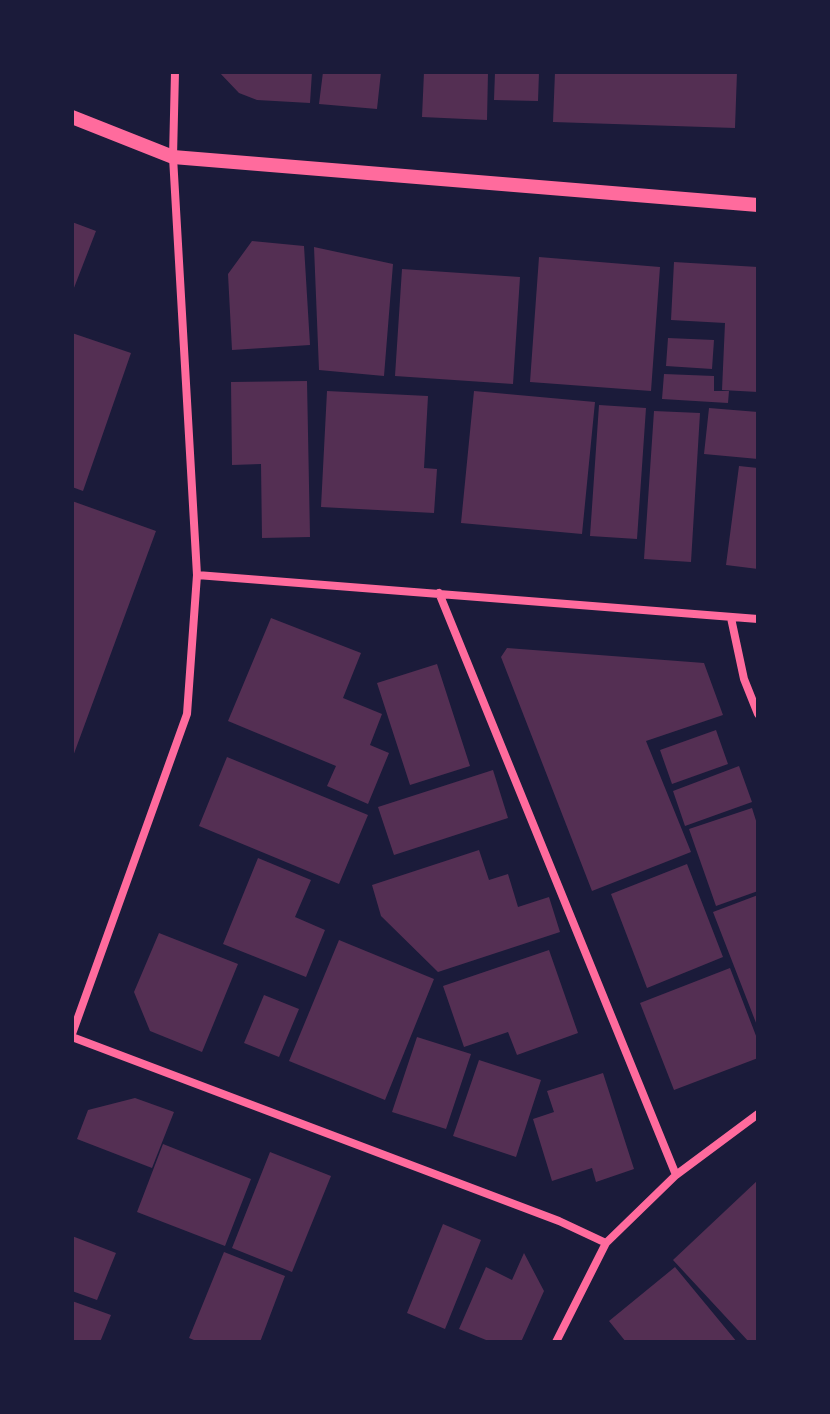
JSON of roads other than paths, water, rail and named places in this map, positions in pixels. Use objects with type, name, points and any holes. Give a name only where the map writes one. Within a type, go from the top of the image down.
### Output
[{"type":"street","points":[[175,72],[173,157],[197,575],[187,714],[72,1036],[559,1221],[606,1243]]},
{"type":"street","points":[[72,117],[173,157],[758,205]]},
{"type":"street","points":[[197,575],[758,619]]},
{"type":"street","points":[[439,593],[676,1175]]},
{"type":"street","points":[[731,618],[744,679],[758,714]]},
{"type":"street","points":[[556,1342],[606,1243],[676,1175],[758,1114]]}]
